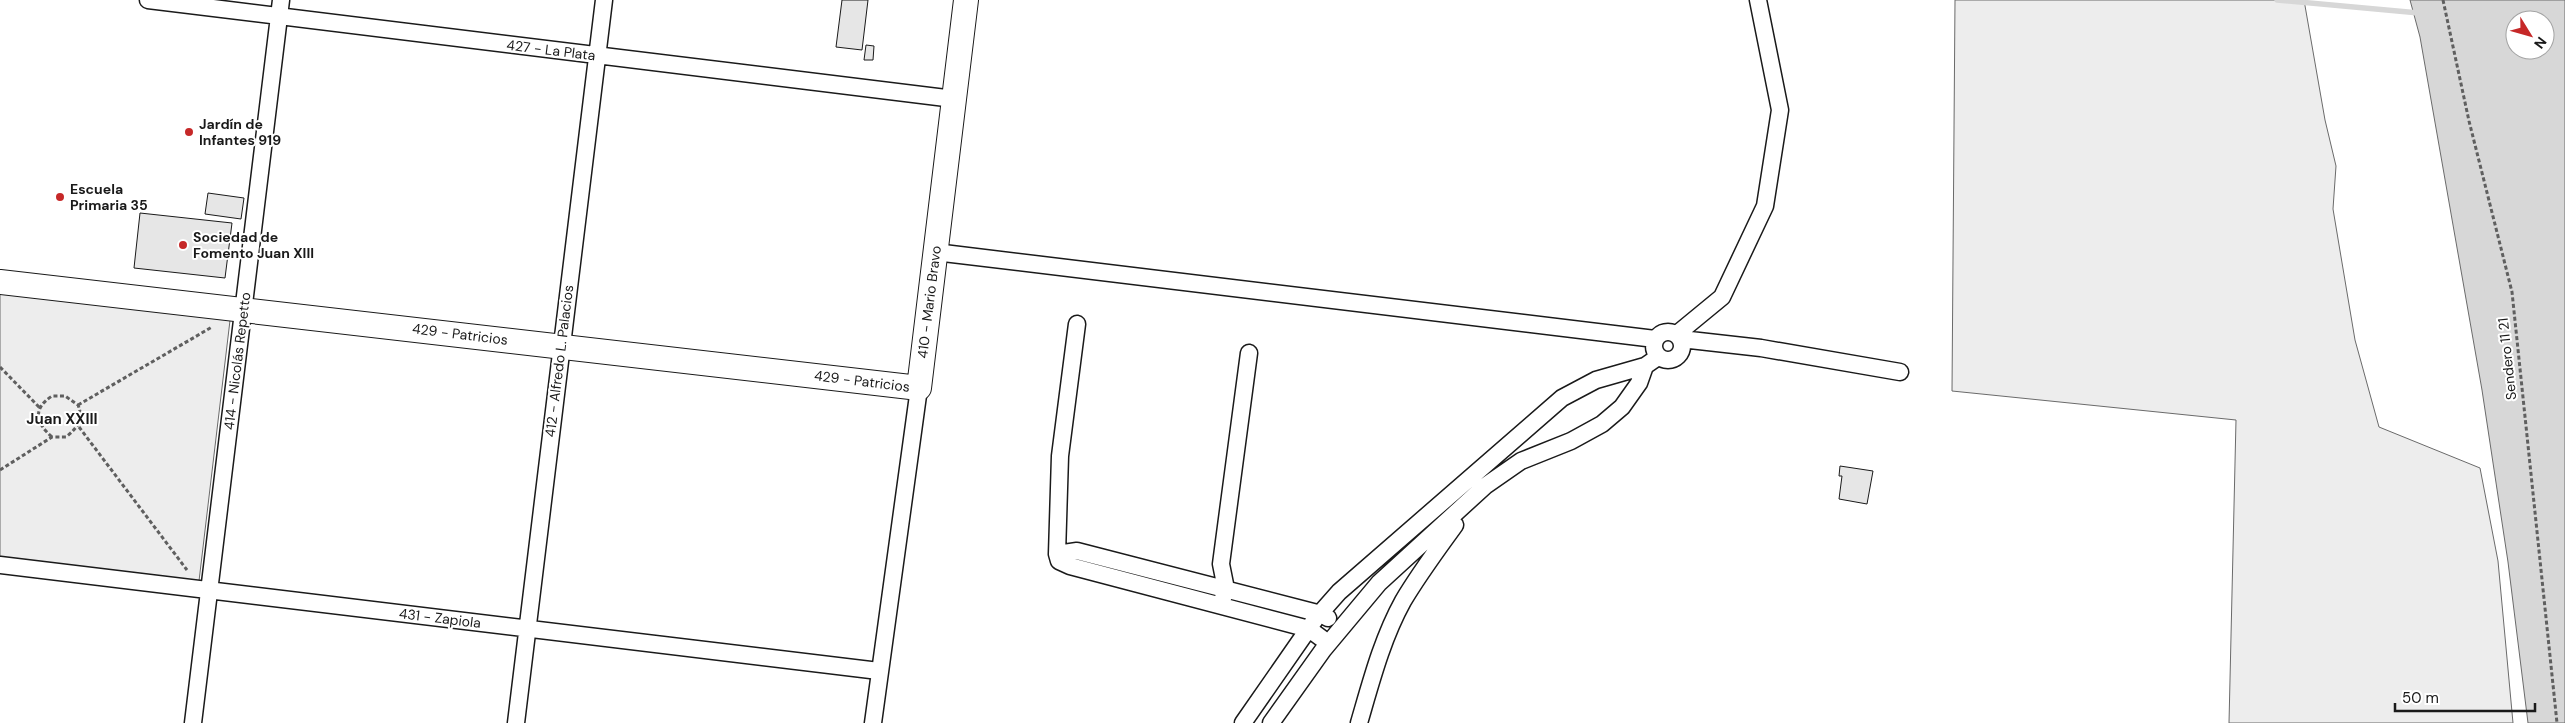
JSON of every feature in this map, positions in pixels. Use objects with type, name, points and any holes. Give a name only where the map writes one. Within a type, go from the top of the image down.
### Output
[{"type":"street","name":"427 - La Plata","points":[[148,0],[954,100]]},
{"type":"street","name":"414 - Nicolás Repetto","points":[[193,723],[206,590],[282,0]]},
{"type":"street","name":"412 - Alfredo L. Palacios","points":[[516,723],[604,0]]},
{"type":"street","name":"410 - Mario Bravo","points":[[873,723],[919,388],[966,0]]},
{"type":"street","points":[[1679,336],[1722,297],[1765,206],[1780,110],[1758,0]]},
{"type":"street","points":[[935,252],[1655,339]]},
{"type":"street","name":"429 - Patricios","points":[[0,282],[919,388]]},
{"type":"street","points":[[1077,324],[1060,456],[1057,554],[1059,561],[1070,566],[1309,629],[1328,643]]},
{"type":"street","points":[[1243,723],[1309,629],[1339,592],[1481,479],[1572,441],[1602,424],[1622,407],[1639,383],[1651,362],[1655,339],[1666,331],[1679,336],[1900,372]]},
{"type":"street","points":[[1271,723],[1328,643],[1379,583],[1562,398],[1596,380],[1651,362],[1677,358],[1683,349],[1679,336]]},
{"type":"street","points":[[1221,606],[1226,589],[1221,564],[1249,353]]},
{"type":"street","points":[[1359,723],[1383,645],[1402,602],[1481,479]]},
{"type":"street","points":[[1057,554],[1077,551],[1226,589],[1321,614],[1342,627]]},
{"type":"street","name":"431 - Zapiola","points":[[0,565],[880,671]]},
{"type":"path","name":"Sendero 11 21","points":[[2443,0],[2512,292],[2557,723]]},
{"type":"path","points":[[78,404],[243,309]]},
{"type":"path","points":[[0,367],[40,408]]},
{"type":"path","points":[[0,470],[52,437],[66,437],[78,427],[81,418],[78,404],[65,396],[52,396],[40,408],[38,418],[41,427],[52,437]]},
{"type":"path","points":[[78,427],[206,590]]},
{"type":"shaded area","points":[[1955,0],[2304,0],[2325,120],[2336,166],[2333,209],[2355,340],[2379,427],[2480,468],[2498,561],[2513,723],[2229,723],[2236,420],[1952,391]]},
{"type":"shaded area","points":[[2410,0],[2565,0],[2565,723],[2528,723],[2508,562],[2482,390],[2420,37]]},
{"type":"shaded area","points":[[0,287],[231,312],[199,581],[0,557]]},
{"type":"building","points":[[842,0],[868,0],[862,50],[836,47]]},
{"type":"building","points":[[866,45],[874,46],[873,60],[864,60]]},
{"type":"building","points":[[208,193],[244,198],[241,219],[205,214]]},
{"type":"building","name":"Sociedad de Fomento Juan XIII","points":[[140,213],[232,223],[225,278],[134,268]]},
{"type":"building","points":[[1840,466],[1873,471],[1867,504],[1839,499],[1842,476],[1839,476]]},
{"type":"waterway","points":[[2277,0],[2419,13]]},
{"type":"place","name":"Jardín de Infantes 919","points":[[189,132]]},
{"type":"place","name":"Escuela Primaria 35","points":[[60,197]]},
{"type":"place","name":"Sociedad de Fomento Juan XIII","points":[[183,245]]},
{"type":"district","name":"Juan XXIII","points":[[62,419]]}]
